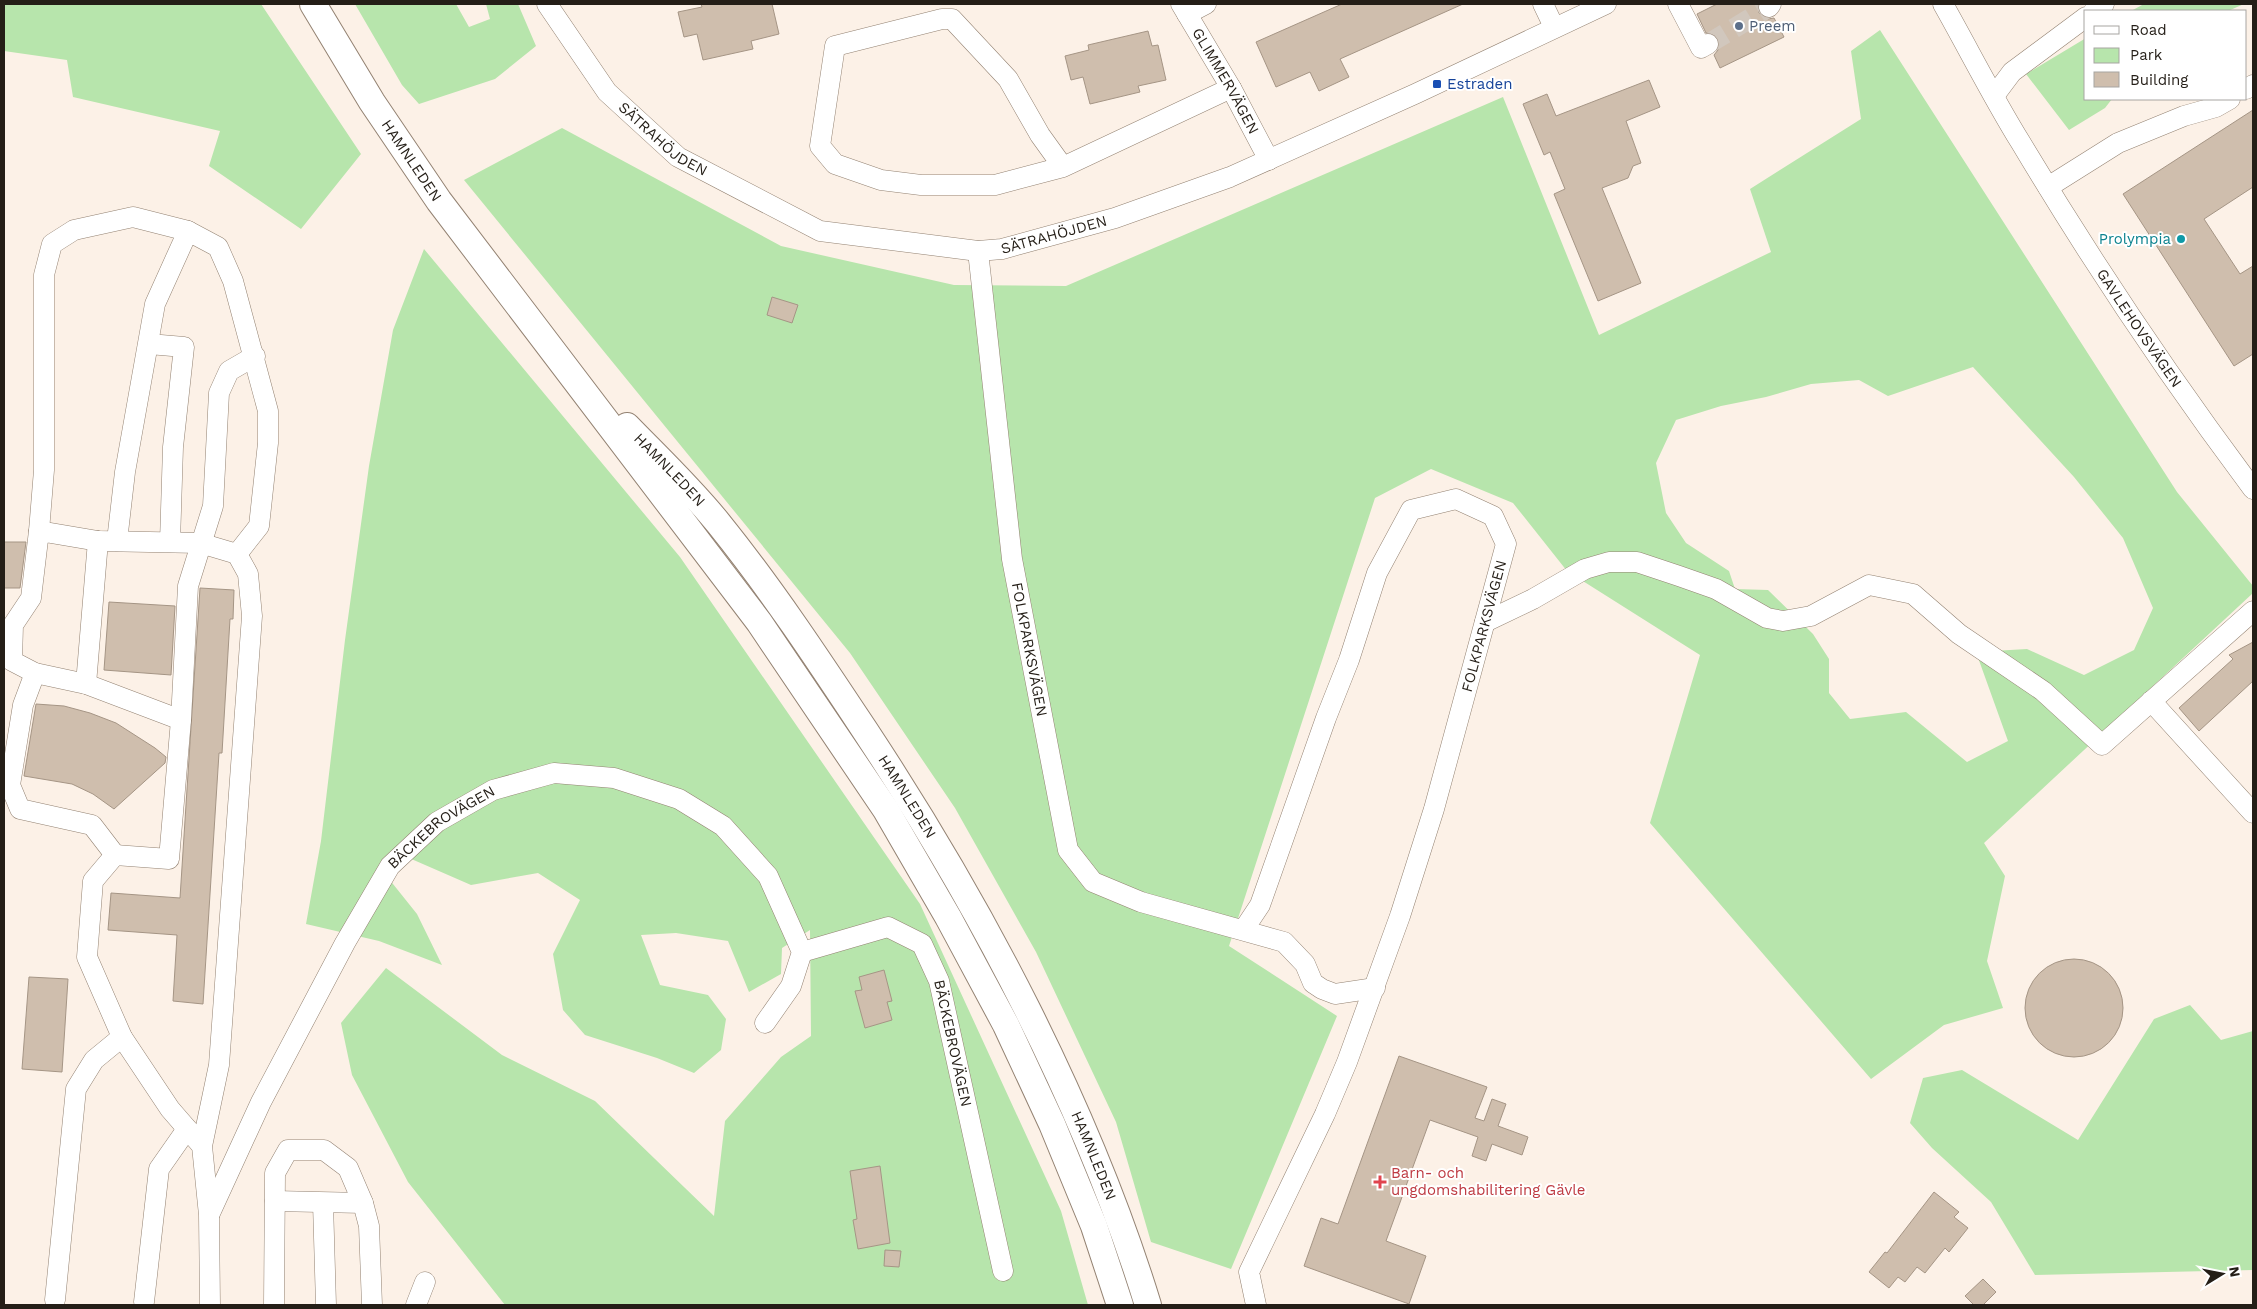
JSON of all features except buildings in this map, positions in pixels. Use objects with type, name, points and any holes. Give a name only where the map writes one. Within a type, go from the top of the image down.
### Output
[{"type":"main road","name":"HAMNLEDEN","points":[[313,4],[372,102],[439,201],[558,355],[650,480],[759,622],[886,810],[948,917],[1006,1025],[1052,1124],[1094,1226],[1120,1305]]},
{"type":"main road","name":"HAMNLEDEN","points":[[558,355],[668,468],[718,523],[780,606],[907,794],[969,901],[1026,1009],[1073,1108],[1108,1192],[1148,1305]]},
{"type":"street","name":"SÄTRAHÖJDEN","points":[[547,4],[607,92],[678,158],[820,231],[978,250],[1002,249],[1115,218],[1230,177],[1415,94],[1606,4]]},
{"type":"street","points":[[1184,9],[1206,4]]},
{"type":"street","points":[[1543,4],[1554,27]]},
{"type":"street","points":[[1678,4],[1700,48],[1708,44]]},
{"type":"street","name":"GAVLEHOVSVÄGEN","points":[[1943,4],[2020,142],[2048,187],[2176,381],[2253,489]]},
{"type":"street","name":"GLIMMERVÄGEN","points":[[1184,9],[1231,88],[1268,160]]},
{"type":"street","points":[[1994,96],[2012,72],[2084,18]]},
{"type":"street","points":[[1063,167],[1040,135],[1008,79],[952,20],[942,19],[835,46],[820,146],[835,164],[881,180],[959,186],[995,185],[1063,167],[1231,88]]},
{"type":"street","points":[[2048,187],[2118,143],[2184,116],[2216,107],[2228,100]]},
{"type":"street","points":[[181,720],[86,684],[35,673],[12,661],[13,625],[31,598],[39,531],[44,470],[44,275],[52,244],[74,230],[133,218],[188,230],[218,247],[233,281],[255,356],[268,412],[268,443],[259,526],[237,554]]},
{"type":"street","points":[[86,684],[107,541],[125,472],[156,304],[188,230]]},
{"type":"street","name":"FOLKPARKSVÄGEN","points":[[978,250],[1012,559],[1068,850],[1093,882],[1141,902],[1284,942],[1305,964],[1313,983],[1335,994],[1374,988],[1400,916],[1431,817],[1506,544],[1493,516],[1456,498],[1411,510],[1377,573],[1350,660],[1326,718],[1260,905],[1244,930]]},
{"type":"street","points":[[149,344],[184,347],[173,446],[170,542]]},
{"type":"street","points":[[35,673],[24,705],[10,785],[20,809],[92,825],[115,855],[169,859],[181,720],[188,586],[213,506],[219,393],[229,371],[255,356]]},
{"type":"street","points":[[39,531],[107,541],[200,543],[237,554],[248,574],[252,616],[219,1065],[202,1146],[209,1215],[210,1305]]},
{"type":"street","points":[[1485,622],[1533,599],[1585,569],[1609,562],[1638,562],[1716,589],[1767,618],[1783,621],[1811,616],[1869,585],[1913,594],[1959,634],[2043,691],[2102,745],[2253,611]]},
{"type":"street","points":[[2151,701],[2253,813]]},
{"type":"street","name":"BÄCKEBROVÄGEN","points":[[209,1215],[261,1102],[345,943],[390,866],[437,822],[493,790],[554,773],[614,778],[679,799],[723,826],[768,876],[802,952],[888,927],[922,944],[939,981],[1003,1271]]},
{"type":"street","points":[[115,855],[93,881],[87,957],[122,1037],[170,1109],[202,1146]]},
{"type":"street","points":[[765,1023],[791,986],[802,952]]},
{"type":"street","points":[[1256,1305],[1249,1272],[1325,1114],[1374,988]]},
{"type":"street","points":[[55,1300],[76,1089],[94,1060],[122,1037]]},
{"type":"street","points":[[144,1302],[159,1169],[186,1129]]},
{"type":"street","points":[[274,1305],[276,1174],[288,1150],[324,1150],[348,1168],[364,1203],[370,1226],[372,1305]]},
{"type":"street","points":[[275,1201],[364,1203]]},
{"type":"street","points":[[323,1203],[326,1305]]},
{"type":"street","points":[[416,1305],[425,1282]]},
{"type":"green space","points":[[4,4],[261,4],[361,154],[301,229],[209,166],[220,131],[73,97],[67,60],[4,51]]},
{"type":"green space","points":[[355,4],[456,4],[469,27],[490,19],[486,4],[518,4],[536,46],[495,79],[419,104],[402,85]]},
{"type":"green space","points":[[2144,4],[2244,4],[2230,10],[2133,10]]},
{"type":"green space","points":[[1880,30],[2177,492],[2253,586],[2253,593],[1984,843],[2005,876],[1987,961],[2003,1008],[1944,1025],[1871,1079],[1650,823],[1700,655],[1567,571],[1513,503],[1431,469],[1375,498],[1229,946],[1337,1016],[1231,1269],[1151,1242],[1116,1122],[1036,952],[955,808],[850,653],[464,180],[562,128],[781,246],[954,285],[1066,286],[1503,97],[1599,335],[1771,252],[1750,189],[1861,119],[1851,51]],"holes":[[[1973,367],[2074,477],[2123,538],[2153,608],[2134,650],[2084,675],[2027,649],[1976,652],[2008,741],[1967,762],[1906,712],[1850,719],[1829,693],[1829,659],[1813,634],[1768,590],[1735,589],[1729,571],[1686,543],[1666,513],[1656,463],[1676,420],[1721,406],[1766,397],[1811,384],[1859,380],[1888,396]]]},
{"type":"green space","points":[[2084,39],[2084,100],[2111,100],[2105,108],[2069,130],[2026,74]]},
{"type":"green space","points":[[424,249],[680,557],[920,904],[1061,1211],[1088,1305],[505,1305],[408,1182],[352,1075],[341,1023],[386,968],[502,1055],[595,1101],[714,1216],[725,1121],[781,1057],[811,1036],[810,930],[782,948],[781,974],[749,992],[728,941],[676,933],[641,935],[660,985],[708,995],[726,1019],[721,1050],[694,1073],[657,1058],[585,1035],[563,1010],[553,954],[580,900],[538,873],[471,885],[393,851],[381,869],[417,914],[442,965],[379,941],[306,924],[321,841],[345,640],[369,466],[393,330]]},
{"type":"green space","points":[[2190,1005],[2221,1040],[2253,1031],[2253,1270],[2035,1275],[1991,1202],[1932,1148],[1910,1123],[1923,1078],[1962,1070],[2078,1140],[2154,1019]]},
{"type":"tunnel","points":[[1708,44],[1769,7]]},
{"type":"place","name":"Preem","points":[[1739,26]]},
{"type":"place","name":"Estraden","points":[[1437,84]]},
{"type":"place","name":"Prolympia","points":[[2181,239]]},
{"type":"place","name":"Barn- och ungdomshabilitering Gävle","points":[[1380,1182]]}]
